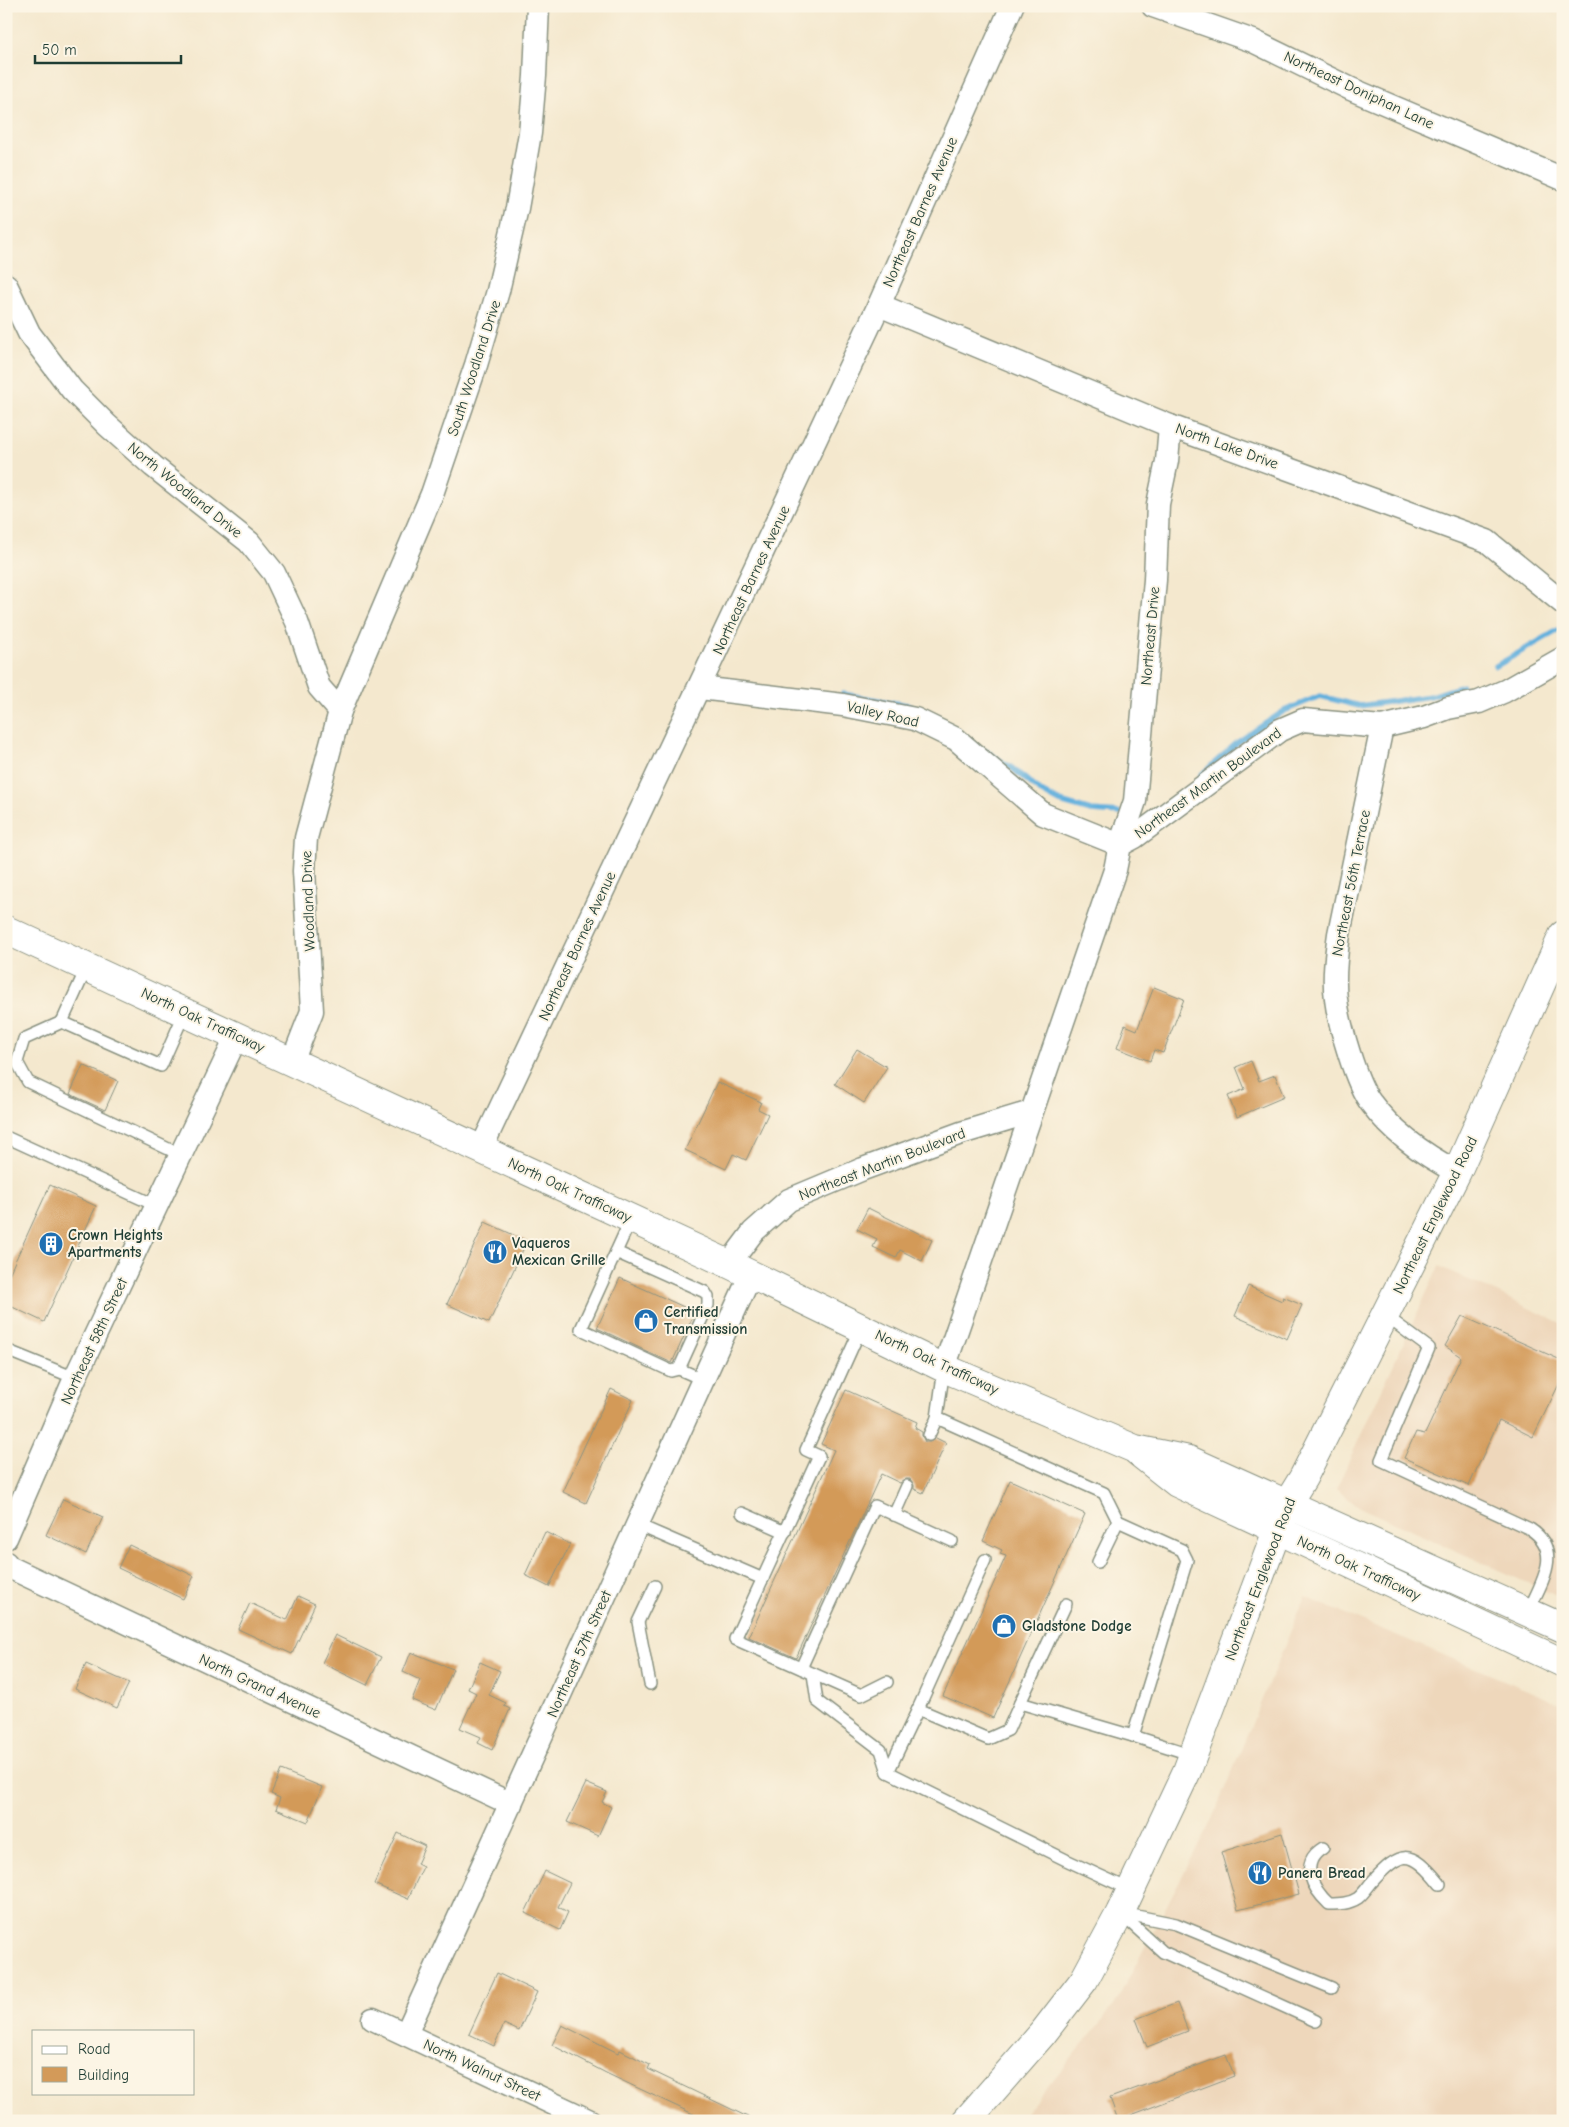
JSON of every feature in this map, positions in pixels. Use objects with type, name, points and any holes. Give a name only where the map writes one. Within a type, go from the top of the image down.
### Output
[{"type":"main road","name":"North Oak Trafficway","points":[[6,930],[632,1218],[944,1368],[1135,1449],[1189,1460],[1563,1628]]},
{"type":"main road","name":"Northeast Englewood Road","points":[[966,2121],[1084,1980],[1126,1901],[1193,1755],[1287,1504],[1303,1478],[1386,1316],[1457,1172],[1563,935]]},
{"type":"main road","name":"North Oak Trafficway","points":[[1135,1449],[1177,1483],[1563,1663]]},
{"type":"street","name":"South Woodland Drive","points":[[340,711],[432,494],[476,365],[498,290],[517,208],[530,133],[538,6]]},
{"type":"street","name":"Northeast Barnes Avenue","points":[[481,1149],[879,305],[1012,6]]},
{"type":"street","name":"Northeast Doniphan Lane","points":[[1153,6],[1253,41],[1351,89],[1563,179]]},
{"type":"street","name":"North Woodland Drive","points":[[6,284],[29,333],[72,390],[153,466],[249,542],[274,573],[297,622],[319,687],[340,711]]},
{"type":"street","name":"North Lake Drive","points":[[879,305],[1170,426],[1487,541],[1563,603]]},
{"type":"street","name":"Northeast Drive","points":[[1120,845],[1135,800],[1155,580],[1158,504],[1167,462],[1170,426]]},
{"type":"street","name":"Northeast Martin Boulevard","points":[[944,1368],[1115,870],[1120,845],[1135,837],[1280,730],[1303,720],[1382,727],[1424,717],[1448,708],[1478,702],[1505,690],[1563,658]]},
{"type":"street","name":"Valley Road","points":[[700,688],[842,704],[915,719],[956,740],[1043,814],[1120,845]]},
{"type":"street","name":"Woodland Drive","points":[[292,1062],[312,1011],[304,871],[306,838],[340,711]]},
{"type":"street","name":"Northeast 56th Terrace","points":[[1382,727],[1338,934],[1335,959],[1335,998],[1345,1040],[1370,1103],[1403,1138],[1435,1160],[1457,1172]]},
{"type":"street","name":"Northeast 58th Street","points":[[6,1538],[75,1378],[237,1036]]},
{"type":"street","name":"Northeast Martin Boulevard","points":[[740,1269],[753,1232],[788,1200],[961,1133],[1031,1112]]},
{"type":"street","name":"Northeast 57th Street","points":[[406,2034],[704,1380],[740,1269]]},
{"type":"street","name":"North Grand Avenue","points":[[8,1565],[511,1804]]},
{"type":"street","name":"North Walnut Street","points":[[373,2019],[590,2121]]},
{"type":"lane","points":[[87,967],[62,1022],[24,1039],[17,1062],[28,1082],[181,1155]]},
{"type":"lane","points":[[62,1022],[162,1066],[185,1012]]},
{"type":"lane","points":[[6,1137],[157,1206]]},
{"type":"lane","points":[[632,1218],[581,1328],[671,1371],[679,1369],[704,1380]]},
{"type":"lane","points":[[616,1252],[705,1292],[708,1297],[708,1305],[679,1369]]},
{"type":"lane","points":[[1386,1316],[1429,1348],[1381,1460],[1530,1529],[1539,1535],[1546,1545],[1548,1566],[1528,1612]]},
{"type":"lane","points":[[861,1328],[806,1450],[819,1456],[735,1640],[861,1695],[887,1682]]},
{"type":"lane","points":[[6,1350],[75,1378]]},
{"type":"lane","points":[[929,1435],[937,1418],[944,1368]]},
{"type":"lane","points":[[937,1418],[1104,1493],[1118,1521],[1182,1550],[1187,1560],[1133,1736]]},
{"type":"lane","points":[[894,1515],[907,1486]]},
{"type":"lane","points":[[801,1668],[875,1506],[952,1541]]},
{"type":"lane","points":[[742,1513],[784,1532]]},
{"type":"lane","points":[[1098,1562],[1118,1521]]},
{"type":"lane","points":[[638,1525],[763,1580]]},
{"type":"lane","points":[[888,1772],[985,1560]]},
{"type":"lane","points":[[650,1684],[638,1622],[654,1586]]},
{"type":"lane","points":[[918,1709],[988,1739],[1008,1730],[1066,1604]]},
{"type":"lane","points":[[813,1674],[817,1701],[881,1750],[888,1772],[1066,1860],[1126,1901],[1176,1924],[1332,1988]]},
{"type":"lane","points":[[1020,1703],[1193,1755]]},
{"type":"lane","points":[[1323,1848],[1314,1854],[1310,1862],[1311,1878],[1317,1893],[1329,1904],[1344,1904],[1359,1898],[1389,1864],[1401,1858],[1414,1858],[1426,1867],[1440,1884]]},
{"type":"lane","points":[[1126,1901],[1163,1952],[1316,2021]]},
{"type":"shaded area","points":[[1439,1266],[1563,1324],[1563,1599],[1359,1507],[1336,1489]]},
{"type":"shaded area","points":[[1305,1597],[1563,1705],[1563,2121],[1019,2121],[1114,2006],[1212,1819]]},
{"type":"building","points":[[1154,987],[1184,999],[1163,1053],[1154,1050],[1150,1061],[1117,1048],[1125,1025],[1137,1030]]},
{"type":"building","points":[[857,1049],[887,1067],[864,1103],[835,1084]]},
{"type":"building","points":[[1251,1061],[1259,1081],[1275,1075],[1284,1097],[1237,1117],[1228,1096],[1245,1089],[1236,1067]]},
{"type":"building","points":[[83,1065],[118,1081],[105,1110],[70,1094]]},
{"type":"building","points":[[717,1082],[761,1102],[758,1109],[768,1114],[746,1160],[733,1154],[726,1169],[685,1150]]},
{"type":"building","name":"Crown Heights Apartments","points":[[50,1185],[96,1206],[44,1322],[6,1304],[6,1281]]},
{"type":"building","points":[[868,1208],[932,1240],[922,1261],[900,1250],[896,1258],[873,1247],[877,1239],[857,1229]]},
{"type":"building","points":[[485,1222],[527,1241],[489,1323],[447,1304]]},
{"type":"building","name":"Certified Transmission","points":[[620,1278],[695,1312],[672,1363],[597,1328]]},
{"type":"building","points":[[1248,1286],[1282,1301],[1283,1297],[1302,1305],[1287,1339],[1235,1316]]},
{"type":"building","points":[[1462,1316],[1563,1361],[1563,1376],[1533,1437],[1499,1420],[1469,1486],[1404,1458],[1416,1432],[1425,1434],[1461,1357],[1445,1346]]},
{"type":"building","points":[[611,1389],[633,1400],[586,1503],[563,1492]]},
{"type":"building","points":[[846,1390],[917,1422],[915,1428],[922,1432],[925,1442],[930,1442],[936,1438],[946,1443],[923,1493],[914,1489],[910,1479],[900,1483],[881,1474],[796,1658],[749,1637],[834,1450],[821,1444]]},
{"type":"building","name":"Gladstone Dodge","points":[[1010,1480],[1085,1514],[993,1718],[943,1696],[1006,1556],[1000,1554],[1002,1550],[983,1541]]},
{"type":"building","points":[[63,1499],[103,1517],[86,1554],[46,1535]]},
{"type":"building","points":[[545,1532],[570,1544],[549,1587],[525,1575]]},
{"type":"building","points":[[129,1545],[194,1576],[183,1599],[118,1568]]},
{"type":"building","points":[[298,1596],[315,1604],[292,1654],[238,1629],[250,1603],[287,1620]]},
{"type":"building","points":[[335,1635],[381,1657],[367,1685],[322,1663]]},
{"type":"building","points":[[411,1652],[453,1669],[436,1710],[412,1700],[420,1680],[403,1672]]},
{"type":"building","points":[[480,1662],[500,1671],[489,1695],[506,1703],[504,1706],[510,1709],[492,1750],[478,1743],[481,1737],[460,1728],[476,1693],[468,1689]]},
{"type":"building","points":[[86,1664],[129,1683],[117,1708],[75,1689]]},
{"type":"building","points":[[281,1770],[322,1787],[308,1822],[276,1809],[280,1798],[271,1794]]},
{"type":"building","points":[[586,1783],[607,1792],[602,1802],[611,1807],[598,1836],[567,1822]]},
{"type":"building","points":[[398,1833],[425,1846],[417,1864],[423,1867],[408,1899],[374,1884]]},
{"type":"building","name":"Panera Bread","points":[[1282,1833],[1299,1894],[1238,1910],[1221,1852]]},
{"type":"building","points":[[545,1871],[570,1883],[558,1907],[568,1912],[560,1930],[525,1913]]},
{"type":"building","points":[[497,1973],[537,1992],[519,2031],[504,2024],[494,2046],[469,2034]]},
{"type":"building","points":[[1177,2003],[1188,2031],[1147,2047],[1136,2019]]},
{"type":"building","points":[[562,2025],[618,2053],[620,2050],[650,2065],[648,2069],[756,2121],[708,2121],[608,2074],[552,2045]]},
{"type":"building","points":[[1226,2055],[1234,2076],[1118,2120],[1110,2098]]},
{"type":"waterway","points":[[1496,666],[1562,628]]},
{"type":"waterway","points":[[1201,775],[1238,742],[1284,711],[1320,696],[1359,706],[1431,696],[1462,686]]},
{"type":"waterway","points":[[843,694],[907,705],[919,710]]},
{"type":"waterway","points":[[986,751],[1012,768],[1040,791],[1060,802],[1091,811],[1121,813]]},
{"type":"place","name":"Crown Heights Apartments","points":[[51,1244]]},
{"type":"place","name":"Vaqueros Mexican Grille","points":[[495,1252]]},
{"type":"place","name":"Certified Transmission","points":[[646,1321]]},
{"type":"place","name":"Gladstone Dodge","points":[[1004,1626]]},
{"type":"place","name":"Panera Bread","points":[[1260,1873]]}]
